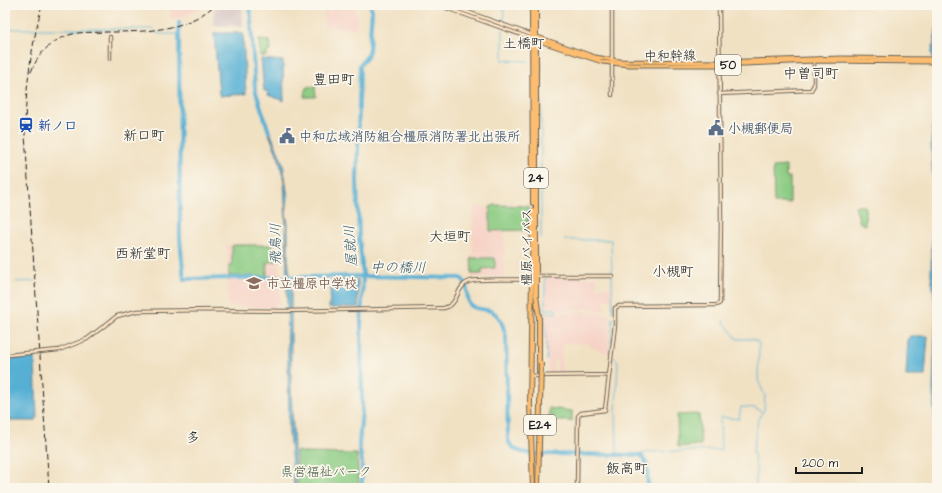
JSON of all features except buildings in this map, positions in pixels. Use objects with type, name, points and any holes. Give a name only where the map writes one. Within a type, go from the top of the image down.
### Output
[{"type":"highway","name":"橿原バイパス","points":[[532,5],[534,37],[535,278],[532,312],[530,376],[538,488]]},
{"type":"highway","name":"橿原バイパス","points":[[534,37],[536,5]]},
{"type":"highway","name":"橿原バイパス","points":[[533,488],[539,376],[539,317],[535,278]]},
{"type":"highway","name":"24","points":[[528,364],[532,312]]},
{"type":"highway","name":"24","points":[[539,317],[541,363]]},
{"type":"highway","name":"E24","points":[[538,488],[541,363]]},
{"type":"highway","name":"E24","points":[[528,364],[528,411],[533,488]]},
{"type":"main road","name":"中和幹線","points":[[534,37],[588,58],[612,62],[719,64],[814,61],[924,61],[937,59]]},
{"type":"main road","name":"中和幹線","points":[[719,64],[789,59],[937,62]]},
{"type":"street","name":"中和幹線","points":[[438,5],[534,37]]},
{"type":"street","name":"中和幹線","points":[[448,5],[534,37]]},
{"type":"street","points":[[612,5],[612,95]]},
{"type":"street","points":[[577,488],[578,416],[581,413],[605,410],[617,307],[717,305],[720,303],[721,220],[718,5]]},
{"type":"street","points":[[110,37],[110,59]]},
{"type":"street","points":[[719,94],[811,90],[814,85],[814,61]]},
{"type":"street","points":[[6,355],[59,350],[81,342],[117,316],[137,311],[293,311],[447,308],[454,303],[466,283],[535,278],[614,276]]},
{"type":"street","points":[[530,376],[609,375]]},
{"type":"shaded area","points":[[170,5],[206,5],[181,18],[170,18]]},
{"type":"shaded area","points":[[218,5],[242,5],[243,26],[213,26],[214,9]]},
{"type":"shaded area","points":[[310,5],[356,5],[357,28],[324,27],[324,10],[310,10]]},
{"type":"shaded area","points":[[503,204],[529,205],[528,230],[504,231],[505,277],[471,278],[470,257],[472,256],[473,206],[489,207]]},
{"type":"shaded area","name":"市立橿原中学校","points":[[230,244],[274,245],[279,249],[280,304],[275,304],[275,308],[228,306],[227,246]]},
{"type":"shaded area","points":[[597,277],[597,287],[612,287],[612,299],[605,299],[605,311],[586,308],[557,310],[557,308],[545,307],[546,278]]},
{"type":"shaded area","points":[[580,311],[611,315],[609,354],[590,347],[590,344],[562,343],[561,374],[557,374],[557,360],[553,360],[553,374],[548,374],[545,313],[569,313]]},
{"type":"green space","points":[[259,40],[270,41],[271,51],[267,51],[267,56],[260,56]]},
{"type":"green space","points":[[315,86],[316,97],[304,97],[307,87]]},
{"type":"green space","points":[[786,166],[786,177],[790,177],[790,203],[774,203],[773,167]]},
{"type":"green space","points":[[495,205],[528,206],[528,230],[490,231],[490,207]]},
{"type":"green space","points":[[855,206],[865,206],[865,225],[860,223]]},
{"type":"green space","points":[[272,245],[279,251],[279,261],[267,262],[267,276],[229,276],[229,266],[232,266],[232,246]]},
{"type":"green space","points":[[471,258],[495,258],[495,268],[482,269],[482,274],[472,274]]},
{"type":"green space","points":[[549,408],[572,411],[572,421],[554,421],[554,416],[549,416]]},
{"type":"green space","points":[[699,414],[701,445],[678,447],[677,415]]},
{"type":"green space","name":"県営福祉パーク","points":[[296,451],[307,453],[357,454],[359,488],[298,488]]},
{"type":"water","points":[[937,25],[937,488],[933,488],[935,423],[933,392],[936,309],[931,275],[933,183],[931,142],[936,101],[932,52]]},
{"type":"water","points":[[214,33],[243,33],[246,94],[220,96]]},
{"type":"water","points":[[261,59],[283,61],[284,101],[268,95],[268,91],[264,91]]},
{"type":"water","points":[[268,127],[283,163],[288,198],[286,214],[288,224],[288,261],[291,281],[291,390],[296,488],[294,488],[289,432],[284,181],[279,159],[267,129]]},
{"type":"water","points":[[331,280],[358,280],[358,307],[329,308],[331,284],[329,283]]},
{"type":"water","points":[[910,336],[928,336],[925,376],[906,376],[908,338]]},
{"type":"water","points":[[35,358],[37,418],[35,421],[6,420],[5,362],[9,359]]},
{"type":"waterway","name":"飛鳥川","points":[[250,5],[255,89],[269,132]]},
{"type":"waterway","name":"屋就川","points":[[362,488],[362,463],[359,445],[362,410],[361,325],[363,276],[359,237],[357,181],[360,65],[367,56],[369,50],[372,10],[370,5]]},
{"type":"waterway","points":[[504,5],[504,22]]},
{"type":"waterway","name":"中の橋川","points":[[179,22],[180,239],[184,279],[363,276],[461,278],[466,284],[468,299],[471,306],[495,313],[504,328],[506,337],[508,440],[510,444],[523,452],[536,454],[641,455],[647,465],[648,488]]},
{"type":"waterway","points":[[5,29],[153,29],[158,34],[179,34]]},
{"type":"waterway","points":[[503,30],[503,60],[528,61]]},
{"type":"waterway","points":[[541,61],[541,92]]},
{"type":"waterway","points":[[541,99],[541,238]]},
{"type":"waterway","points":[[564,240],[611,240],[613,312]]},
{"type":"waterway","points":[[545,278],[545,296]]},
{"type":"waterway","points":[[16,282],[35,281]]},
{"type":"waterway","points":[[545,299],[545,309],[556,309],[556,313],[545,312],[545,317]]},
{"type":"waterway","points":[[611,343],[613,318]]},
{"type":"waterway","points":[[545,320],[546,339]]},
{"type":"waterway","points":[[723,321],[737,339],[753,339],[759,343],[758,380],[765,396],[764,410],[758,420],[753,451],[756,467],[756,487]]},
{"type":"waterway","points":[[546,343],[547,360]]},
{"type":"waterway","points":[[610,354],[611,346]]},
{"type":"waterway","points":[[613,357],[618,361],[616,409],[617,454]]},
{"type":"waterway","points":[[641,455],[649,452],[721,450],[720,417],[739,419],[741,407],[755,408],[762,412]]},
{"type":"waterway","points":[[723,487],[759,488]]},
{"type":"railway","points":[[42,5],[29,69],[25,135],[49,488]]},
{"type":"railway","points":[[31,72],[37,59],[50,45],[69,35],[163,29],[190,21],[215,5]]},
{"type":"place","name":"新ノ口","points":[[26,125]]},
{"type":"place","name":"小槻郵便局","points":[[716,128]]},
{"type":"place","name":"中和広域消防組合橿原消防署北出張所","points":[[287,136]]},
{"type":"place","name":"市立橿原中学校","points":[[254,283]]},
{"type":"district","name":"土橋町","points":[[524,43]]},
{"type":"district","name":"中曽司町","points":[[811,73]]},
{"type":"district","name":"豊田町","points":[[334,79]]},
{"type":"district","name":"新口町","points":[[144,135]]},
{"type":"district","name":"大垣町","points":[[450,236]]},
{"type":"district","name":"西新堂町","points":[[143,253]]},
{"type":"district","name":"小槻町","points":[[673,271]]},
{"type":"district","name":"多","points":[[193,437]]},
{"type":"district","name":"飯高町","points":[[627,468]]}]
